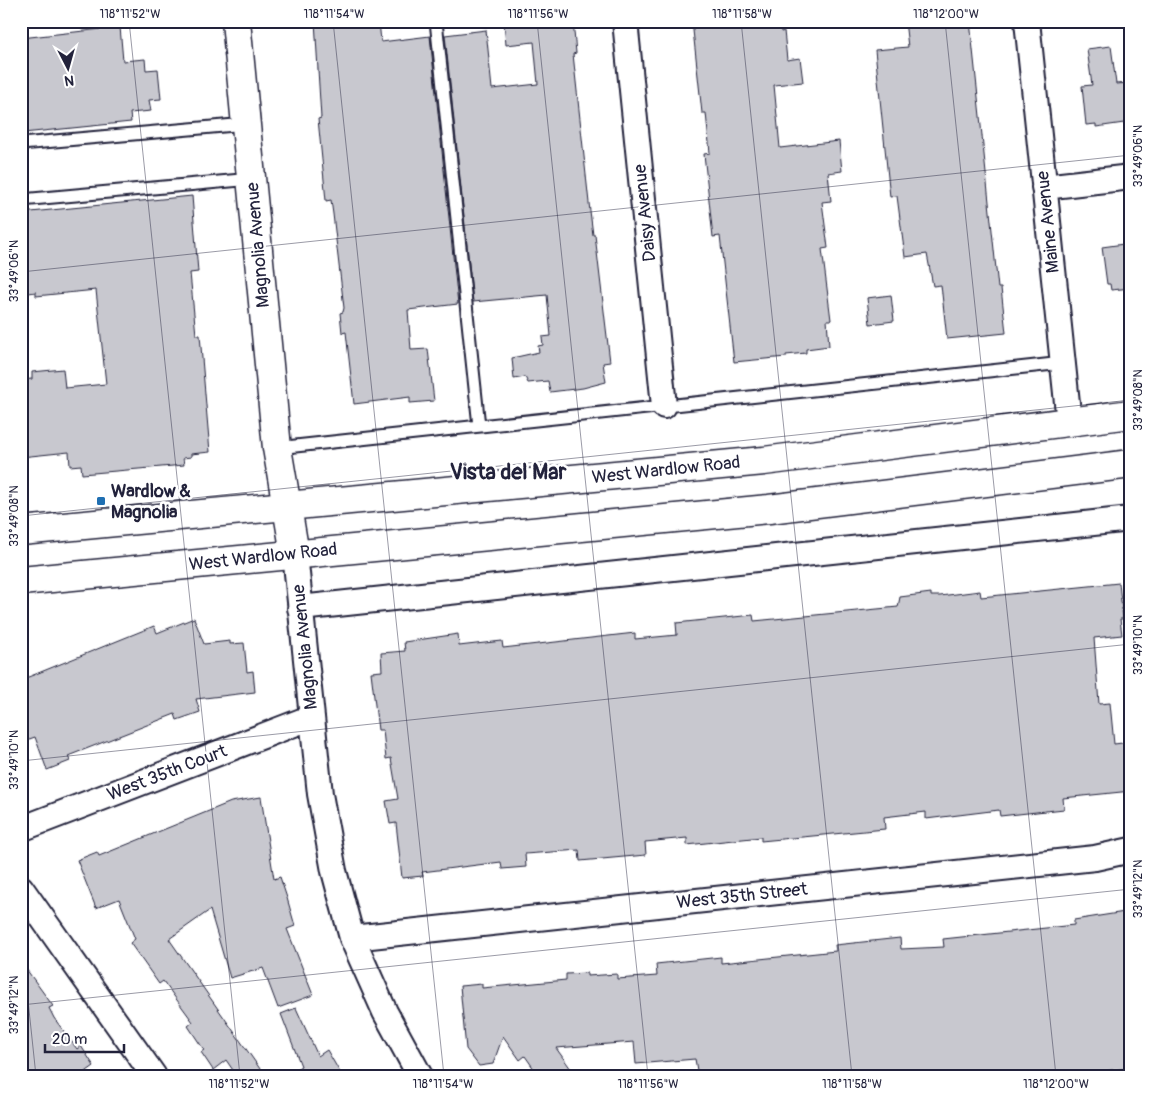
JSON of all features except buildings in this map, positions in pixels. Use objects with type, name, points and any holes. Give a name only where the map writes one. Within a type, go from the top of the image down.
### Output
[{"type":"main road","name":"Magnolia Avenue","points":[[236,21],[277,448],[285,506],[295,554]]},
{"type":"main road","name":"West Wardlow Road","points":[[21,531],[764,461],[1131,414]]},
{"type":"main road","name":"West Wardlow Road","points":[[21,581],[769,510],[1131,464]]},
{"type":"street","name":"Daisy Avenue","points":[[625,21],[664,406]]},
{"type":"street","name":"Maine Avenue","points":[[1027,21],[1069,422]]},
{"type":"street","points":[[1044,187],[1131,177]]},
{"type":"street","points":[[300,608],[1131,518]]},
{"type":"street","name":"Magnolia Avenue","points":[[295,554],[320,794],[334,871],[352,938],[385,1012],[420,1076]]},
{"type":"street","name":"West 35th Court","points":[[21,829],[312,717]]},
{"type":"street","name":"West 35th Street","points":[[352,938],[1086,860],[1131,850]]},
{"type":"street","points":[[21,888],[154,1076]]},
{"type":"lane","points":[[436,21],[479,426]]},
{"type":"lane","points":[[21,144],[246,124]]},
{"type":"lane","points":[[21,200],[252,179]]},
{"type":"lane","points":[[277,448],[1063,363]]},
{"type":"place","name":"Wardlow & Magnolia","points":[[101,501]]},
{"type":"district","name":"Vista del Mar","points":[[508,472]]}]
